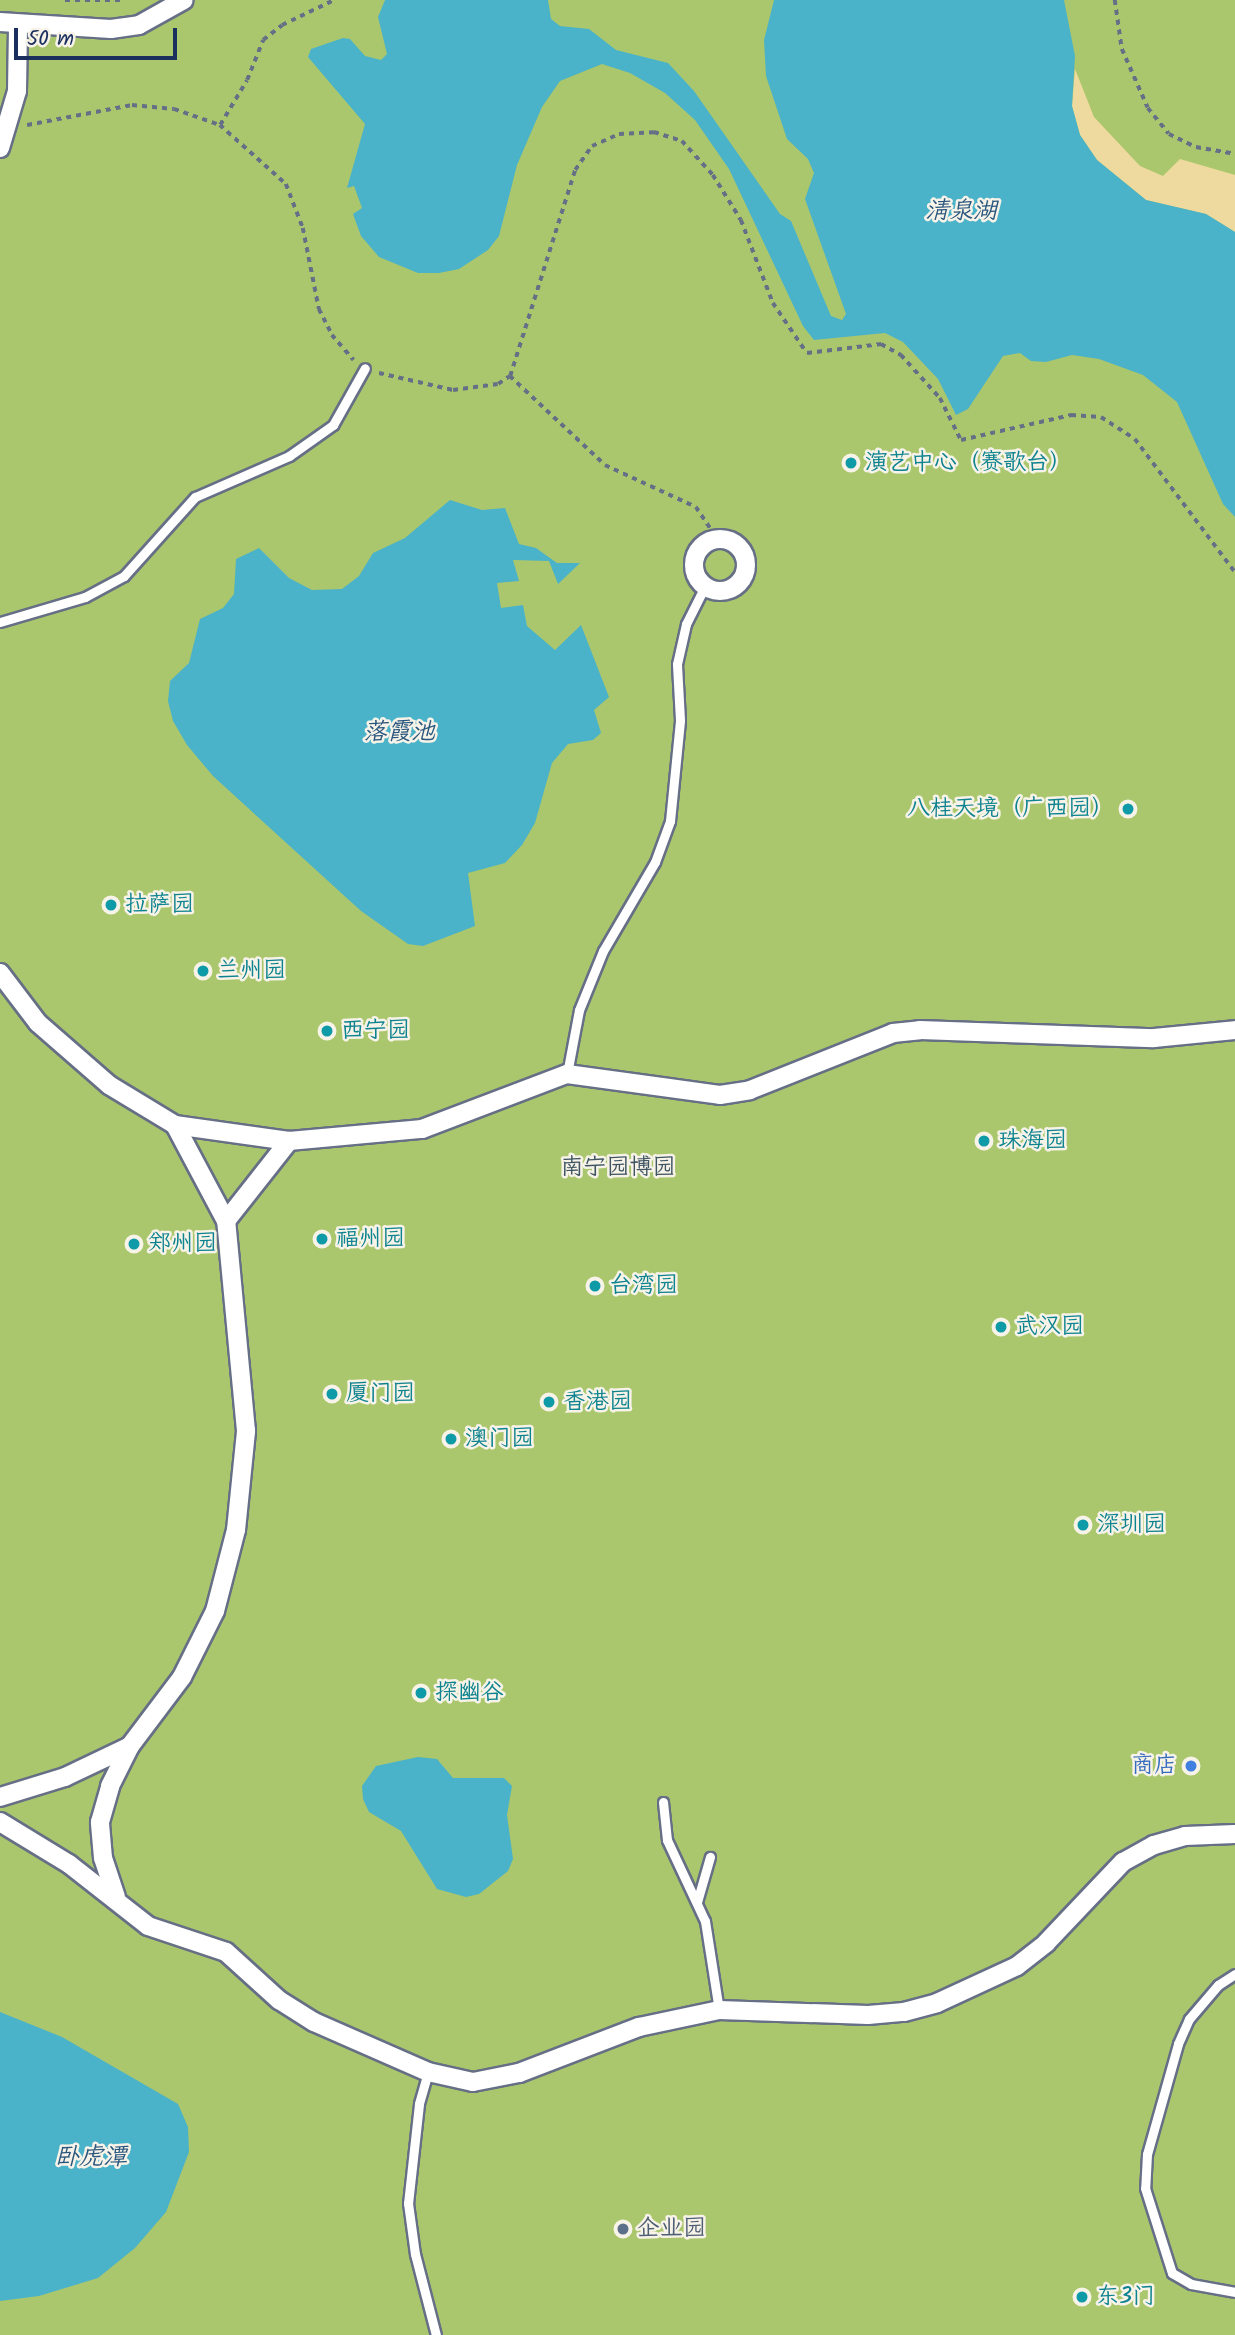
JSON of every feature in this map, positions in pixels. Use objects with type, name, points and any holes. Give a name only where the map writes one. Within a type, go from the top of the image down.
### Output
[{"type":"street","points":[[0,22],[19,26],[111,29],[139,25],[184,0]]},
{"type":"street","points":[[0,148],[8,130],[17,91],[19,26]]},
{"type":"street","points":[[717,538],[741,548],[746,572],[729,590],[705,586],[694,562],[701,546],[717,538]]},
{"type":"street","points":[[0,973],[38,1023],[109,1085],[176,1125],[289,1141],[422,1129],[567,1074],[720,1095],[750,1090],[893,1033],[920,1030],[1154,1038],[1235,1030]]},
{"type":"street","points":[[116,1897],[103,1858],[100,1822],[110,1786],[130,1746],[182,1677],[215,1611],[236,1530],[246,1431],[226,1221],[176,1125]]},
{"type":"street","points":[[226,1221],[289,1141]]},
{"type":"street","points":[[0,1797],[65,1777],[130,1746]]},
{"type":"street","points":[[0,1822],[35,1840],[116,1897],[148,1926],[226,1952],[279,2000],[314,2022],[428,2072],[473,2082],[499,2079],[639,2027],[719,2010],[868,2015],[904,2012],[937,2003],[1017,1966],[1046,1943],[1123,1861],[1154,1845],[1185,1836],[1235,1834]]},
{"type":"lane","points":[[0,622],[85,597],[124,576],[195,497],[289,456],[333,425],[365,368]]},
{"type":"lane","points":[[567,1074],[579,1010],[603,951],[655,862],[670,821],[680,720],[677,664],[686,624],[705,586]]},
{"type":"lane","points":[[663,1802],[667,1840],[685,1886],[698,1902],[715,1963],[719,2010]]},
{"type":"lane","points":[[698,1902],[710,1857]]},
{"type":"lane","points":[[1235,1974],[1218,1985],[1189,2018],[1178,2044],[1147,2154],[1144,2188],[1172,2273],[1191,2284],[1235,2291]]},
{"type":"lane","points":[[428,2072],[419,2104],[408,2203],[413,2245],[436,2335]]},
{"type":"path","points":[[65,0],[122,0]]},
{"type":"path","points":[[220,125],[247,80],[263,40],[282,24],[334,0]]},
{"type":"path","points":[[1115,0],[1122,49],[1148,108],[1169,134],[1196,147],[1235,154]]},
{"type":"path","points":[[8,130],[132,105],[174,109],[220,125],[286,184],[303,228],[319,309],[332,335],[365,368],[453,390],[498,384],[510,376],[575,170],[592,146],[619,134],[654,132],[682,141],[713,175],[741,220],[773,303],[807,353],[881,344],[901,355],[940,398],[961,440],[1071,415],[1101,417],[1135,439],[1235,572]]},
{"type":"path","points":[[510,376],[605,465],[696,508],[717,538]]},
{"type":"green space","name":"南宁园博园","points":[[0,0],[1235,0],[1235,2335],[0,2335]]},
{"type":"sand","points":[[1075,69],[1094,117],[1140,166],[1163,176],[1180,159],[1235,175],[1235,232],[1206,214],[1146,200],[1097,160],[1080,135],[1072,106]]},
{"type":"water","name":"清泉湖","points":[[385,0],[548,0],[551,19],[560,26],[589,29],[616,50],[668,63],[694,91],[780,214],[791,221],[831,316],[842,320],[846,314],[805,199],[814,173],[808,159],[787,139],[766,76],[764,40],[774,0],[1064,0],[1075,56],[1072,106],[1080,135],[1097,160],[1146,200],[1206,214],[1235,232],[1235,517],[1223,504],[1177,402],[1143,375],[1099,359],[1072,355],[1046,362],[1031,361],[1020,353],[1003,356],[968,409],[956,415],[938,379],[903,342],[885,333],[814,340],[803,326],[729,169],[695,120],[665,93],[630,73],[602,64],[560,81],[542,107],[517,165],[499,236],[488,250],[459,269],[439,273],[418,273],[379,257],[361,236],[353,214],[362,208],[354,186],[347,188],[365,124],[308,57],[311,49],[343,38],[350,39],[365,56],[381,60],[387,54],[378,17]]},
{"type":"water","name":"落霞池","points":[[450,500],[482,510],[505,508],[519,544],[536,548],[557,563],[580,563],[558,584],[549,561],[513,560],[519,581],[497,583],[501,608],[523,605],[527,626],[555,650],[581,625],[609,697],[594,710],[601,733],[593,740],[568,744],[552,763],[535,823],[522,845],[505,863],[468,873],[475,926],[423,946],[408,944],[361,911],[213,776],[187,745],[173,721],[168,701],[170,681],[189,663],[200,619],[223,608],[234,594],[236,559],[259,548],[289,578],[312,590],[342,589],[359,576],[373,553],[405,538]]},
{"type":"water","points":[[418,1757],[437,1759],[453,1778],[504,1778],[512,1786],[507,1815],[513,1859],[508,1871],[479,1894],[466,1897],[437,1889],[401,1831],[369,1812],[363,1799],[362,1786],[376,1766]]},
{"type":"water","name":"卧虎潭","points":[[0,2012],[62,2037],[178,2104],[188,2127],[189,2152],[166,2212],[135,2248],[98,2278],[39,2296],[0,2301]]},
{"type":"place","name":"演艺中心（赛歌台）","points":[[851,463]]},
{"type":"place","name":"八桂天境（广西园）","points":[[1128,809]]},
{"type":"place","name":"拉萨园","points":[[111,905]]},
{"type":"place","name":"兰州园","points":[[203,971]]},
{"type":"place","name":"西宁园","points":[[327,1031]]},
{"type":"place","name":"珠海园","points":[[984,1141]]},
{"type":"place","name":"福州园","points":[[322,1239]]},
{"type":"place","name":"郑州园","points":[[134,1244]]},
{"type":"place","name":"台湾园","points":[[595,1286]]},
{"type":"place","name":"武汉园","points":[[1001,1327]]},
{"type":"place","name":"厦门园","points":[[332,1394]]},
{"type":"place","name":"香港园","points":[[549,1402]]},
{"type":"place","name":"澳门园","points":[[451,1439]]},
{"type":"place","name":"深圳园","points":[[1083,1525]]},
{"type":"place","name":"探幽谷","points":[[421,1693]]},
{"type":"place","name":"商店","points":[[1191,1766]]},
{"type":"place","name":"企业园","points":[[623,2229]]},
{"type":"place","name":"东3门","points":[[1082,2297]]}]
